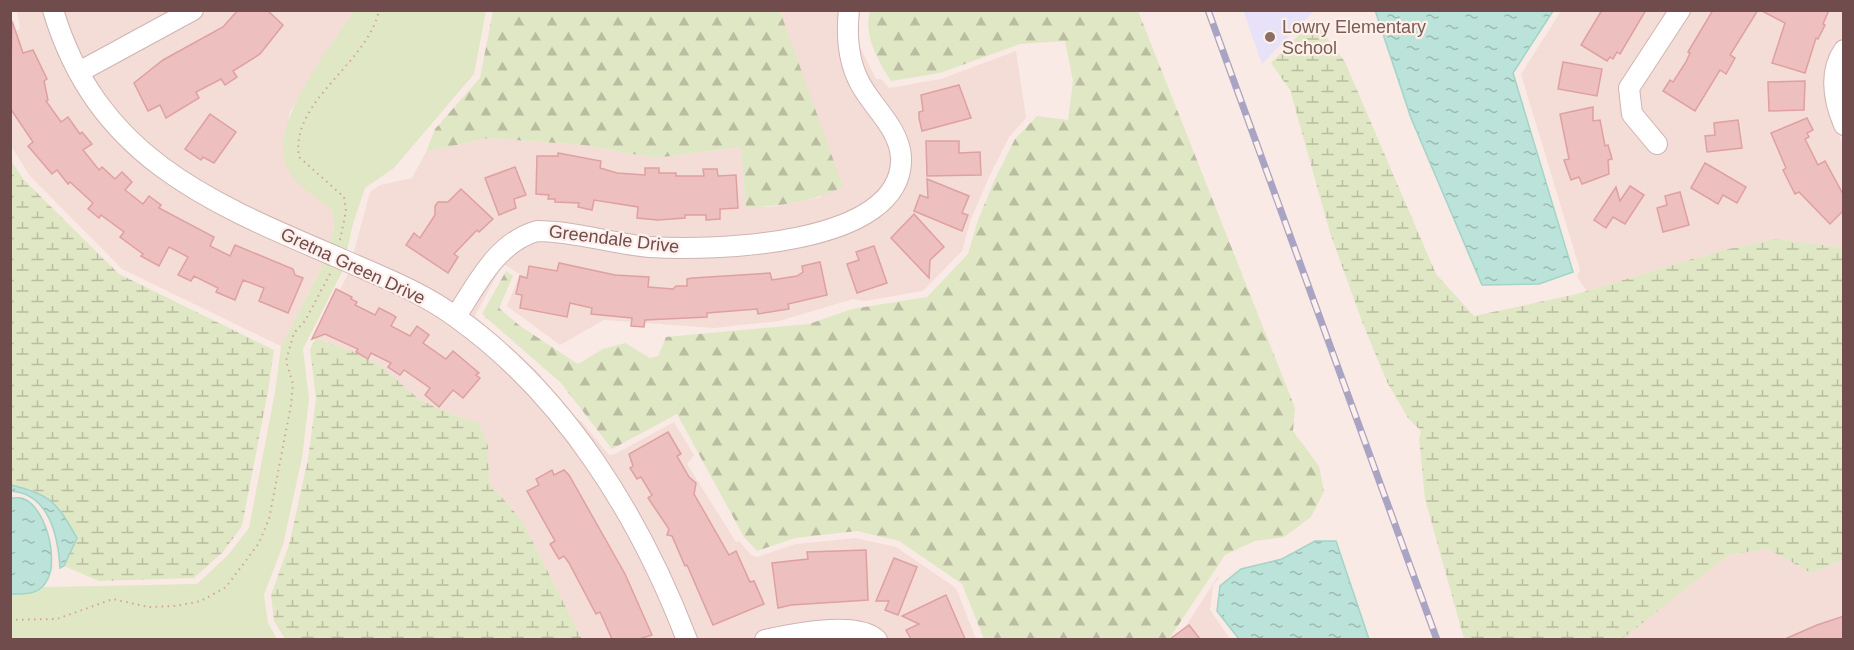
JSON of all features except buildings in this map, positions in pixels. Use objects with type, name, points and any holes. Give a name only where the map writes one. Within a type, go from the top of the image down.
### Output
[{"type":"street","name":"Gretna Green Drive","points":[[53,10],[61,36],[79,72],[105,112],[156,165],[179,182],[333,267],[389,279],[456,316],[499,351],[541,390],[576,433],[632,525],[687,639]]},
{"type":"street","points":[[79,72],[193,10]]},
{"type":"street","name":"Greendale Drive","points":[[456,316],[501,250],[523,235],[537,231],[555,231],[647,246],[717,248],[817,232],[869,214],[893,190],[901,157],[896,138],[855,73],[847,34],[849,10]]},
{"type":"street","points":[[1657,144],[1632,114],[1629,88],[1680,10]]},
{"type":"street","points":[[1844,50],[1839,57],[1833,82],[1837,109],[1844,125]]},
{"type":"street","points":[[765,639],[853,629],[863,630],[877,639]]},
{"type":"path","points":[[10,620],[57,619],[113,599],[148,607],[176,606],[201,601],[226,587],[259,543],[269,519],[291,405],[293,384],[286,361],[294,333],[305,321],[333,267],[346,211],[344,197],[299,157],[299,136],[312,108],[370,34],[379,10]]},
{"type":"shaded area","name":"Lowry Elementary School","points":[[1243,10],[1314,10],[1314,11],[1262,64]]},
{"type":"shaded area","points":[[17,11],[354,11],[290,112],[284,144],[301,184],[332,210],[334,230],[320,271],[281,346],[122,269],[30,176],[11,146],[10,32],[20,29]]},
{"type":"shaded area","points":[[780,11],[849,11],[847,20],[876,79],[881,79],[889,88],[941,79],[1016,51],[1026,118],[1009,137],[989,177],[971,219],[962,251],[923,291],[865,301],[853,299],[779,321],[714,328],[604,320],[560,345],[507,306],[520,274],[505,265],[501,267],[475,316],[541,375],[541,393],[582,422],[609,455],[615,454],[674,422],[694,455],[687,464],[736,542],[739,541],[751,555],[757,557],[796,544],[856,538],[896,547],[956,588],[976,639],[582,639],[521,519],[489,483],[488,446],[479,423],[420,400],[382,367],[362,355],[316,338],[348,274],[370,192],[380,185],[412,178],[426,152],[488,138],[583,145],[655,158],[741,147],[746,207],[771,207],[821,197],[791,42]]},
{"type":"shaded area","points":[[1561,11],[1671,11],[1622,90],[1626,119],[1655,154],[1668,145],[1640,111],[1638,89],[1689,11],[1843,11],[1843,37],[1831,56],[1825,84],[1830,112],[1843,146],[1843,251],[1840,247],[1775,239],[1719,251],[1587,291],[1577,277],[1580,270],[1521,74]]},
{"type":"shaded area","points":[[1768,549],[1811,573],[1843,560],[1843,639],[1602,640],[1625,637],[1729,555]]},
{"type":"shaded area","points":[[1218,576],[1219,578],[1213,585],[1210,610],[1230,639],[1177,640]]},
{"type":"green space","points":[[354,11],[486,11],[474,74],[394,168],[365,188],[353,224],[342,272],[303,349],[309,399],[302,458],[283,545],[264,595],[268,623],[277,639],[11,639],[10,498],[23,498],[31,503],[44,526],[53,568],[44,587],[197,584],[228,555],[249,528],[275,392],[281,346],[320,271],[334,230],[332,210],[300,185],[286,166],[283,149],[286,129],[305,86]]},
{"type":"green space","points":[[493,11],[780,11],[843,187],[796,202],[746,207],[741,147],[655,158],[583,145],[488,138],[426,152],[435,129],[480,78]]},
{"type":"green space","points":[[870,11],[1138,11],[1295,408],[1293,431],[1319,466],[1324,492],[1311,517],[1284,537],[1255,541],[1225,555],[1169,639],[984,639],[962,584],[899,541],[857,531],[795,538],[757,551],[744,537],[677,414],[612,449],[561,383],[482,314],[506,271],[513,276],[499,308],[520,326],[578,364],[603,349],[625,343],[650,358],[658,356],[666,337],[809,324],[852,309],[927,297],[968,254],[978,220],[1015,139],[1037,116],[1068,120],[1073,81],[1065,41],[1020,44],[940,73],[891,81],[870,38],[868,20]]},
{"type":"green space","points":[[1315,22],[1345,62],[1436,274],[1474,316],[1577,294],[1719,251],[1775,239],[1840,247],[1843,251],[1843,560],[1811,573],[1768,549],[1729,555],[1625,637],[1602,640],[1464,639],[1425,499],[1419,438],[1421,431],[1408,418],[1387,382],[1363,324],[1330,233],[1290,90],[1271,63],[1310,24]]},
{"type":"green space","points":[[10,159],[24,180],[119,274],[274,350],[242,526],[223,552],[194,578],[99,581],[64,566],[77,538],[33,490],[11,485]]},
{"type":"green space","points":[[316,338],[362,355],[382,367],[420,400],[479,423],[488,446],[489,483],[521,519],[582,639],[285,639],[274,621],[271,595],[289,545],[308,459],[316,399],[310,349]]},
{"type":"water","points":[[1375,10],[1553,11],[1513,73],[1573,272],[1539,284],[1482,285],[1411,118]]},
{"type":"water","points":[[11,485],[44,496],[64,516],[77,538],[64,566],[60,568],[54,530],[43,508],[24,494],[11,491]]},
{"type":"water","points":[[10,498],[23,498],[32,505],[40,515],[50,540],[51,567],[48,579],[39,590],[31,593],[11,594]]},
{"type":"water","points":[[1315,541],[1336,541],[1369,639],[1239,639],[1217,611],[1220,586],[1241,569],[1282,559]]},
{"type":"railway","points":[[1208,10],[1437,640]]},
{"type":"place","name":"Lowry Elementary School","points":[[1270,37]]}]
